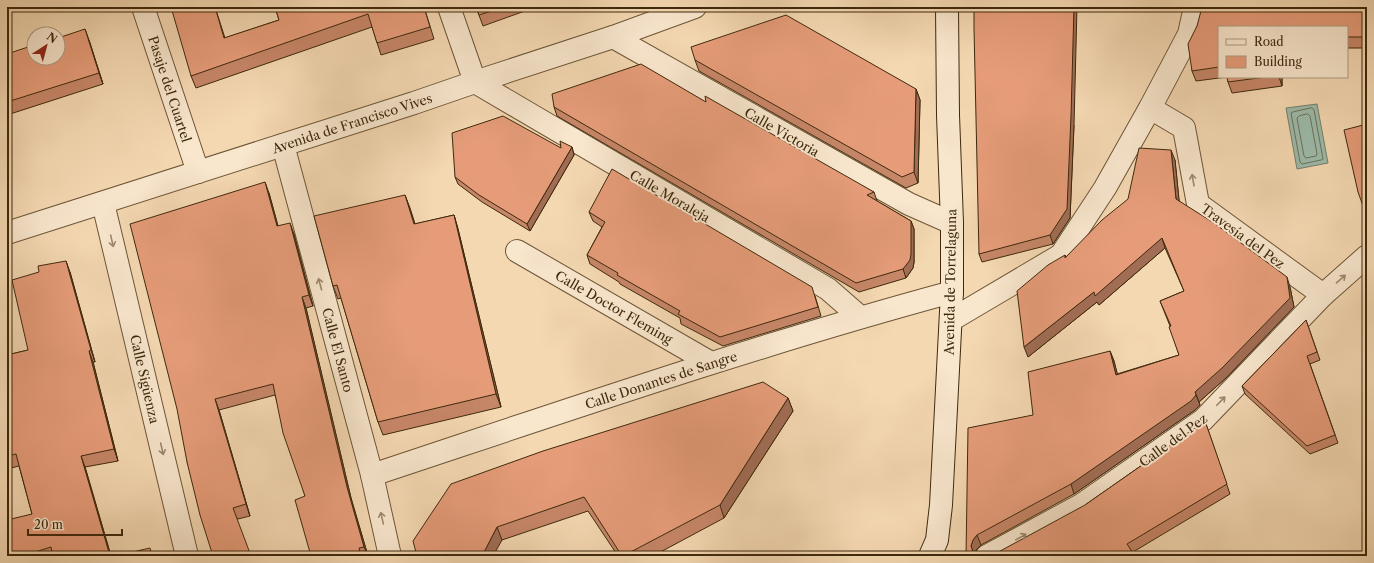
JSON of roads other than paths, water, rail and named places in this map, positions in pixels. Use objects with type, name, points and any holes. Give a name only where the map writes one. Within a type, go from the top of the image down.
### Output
[{"type":"street","name":"Pasaje del Cuartel","points":[[143,7],[198,172]]},
{"type":"street","points":[[449,7],[475,82]]},
{"type":"street","name":"Avenida de Francisco Vives","points":[[7,233],[414,104],[475,82],[613,37],[695,7]]},
{"type":"street","name":"Avenida de Torrelaguna","points":[[930,556],[937,540],[941,505],[952,292],[952,223],[948,115],[947,7]]},
{"type":"street","points":[[951,320],[1061,255],[1106,188],[1150,108],[1189,34],[1195,7]]},
{"type":"street","name":"Calle Victoria","points":[[613,37],[909,204],[952,223]]},
{"type":"street","name":"Calle Moraleja","points":[[475,82],[828,289],[860,317]]},
{"type":"street","name":"Travesía del Pez","points":[[1150,108],[1184,128],[1198,204],[1323,295]]},
{"type":"street","name":"Calle El Santo","points":[[283,145],[372,475],[390,556]]},
{"type":"street","name":"Calle Sigüenza","points":[[103,203],[187,556]]},
{"type":"street","name":"Calle Doctor Fleming","points":[[518,251],[711,363]]},
{"type":"street","name":"Calle del Pez","points":[[987,556],[1081,505],[1203,420],[1323,295],[1367,256]]},
{"type":"street","name":"Calle Donantes de Sangre","points":[[372,475],[711,363],[860,317],[952,292]]},
{"type":"water","points":[[1317,104],[1328,163],[1297,169],[1286,108]]}]
